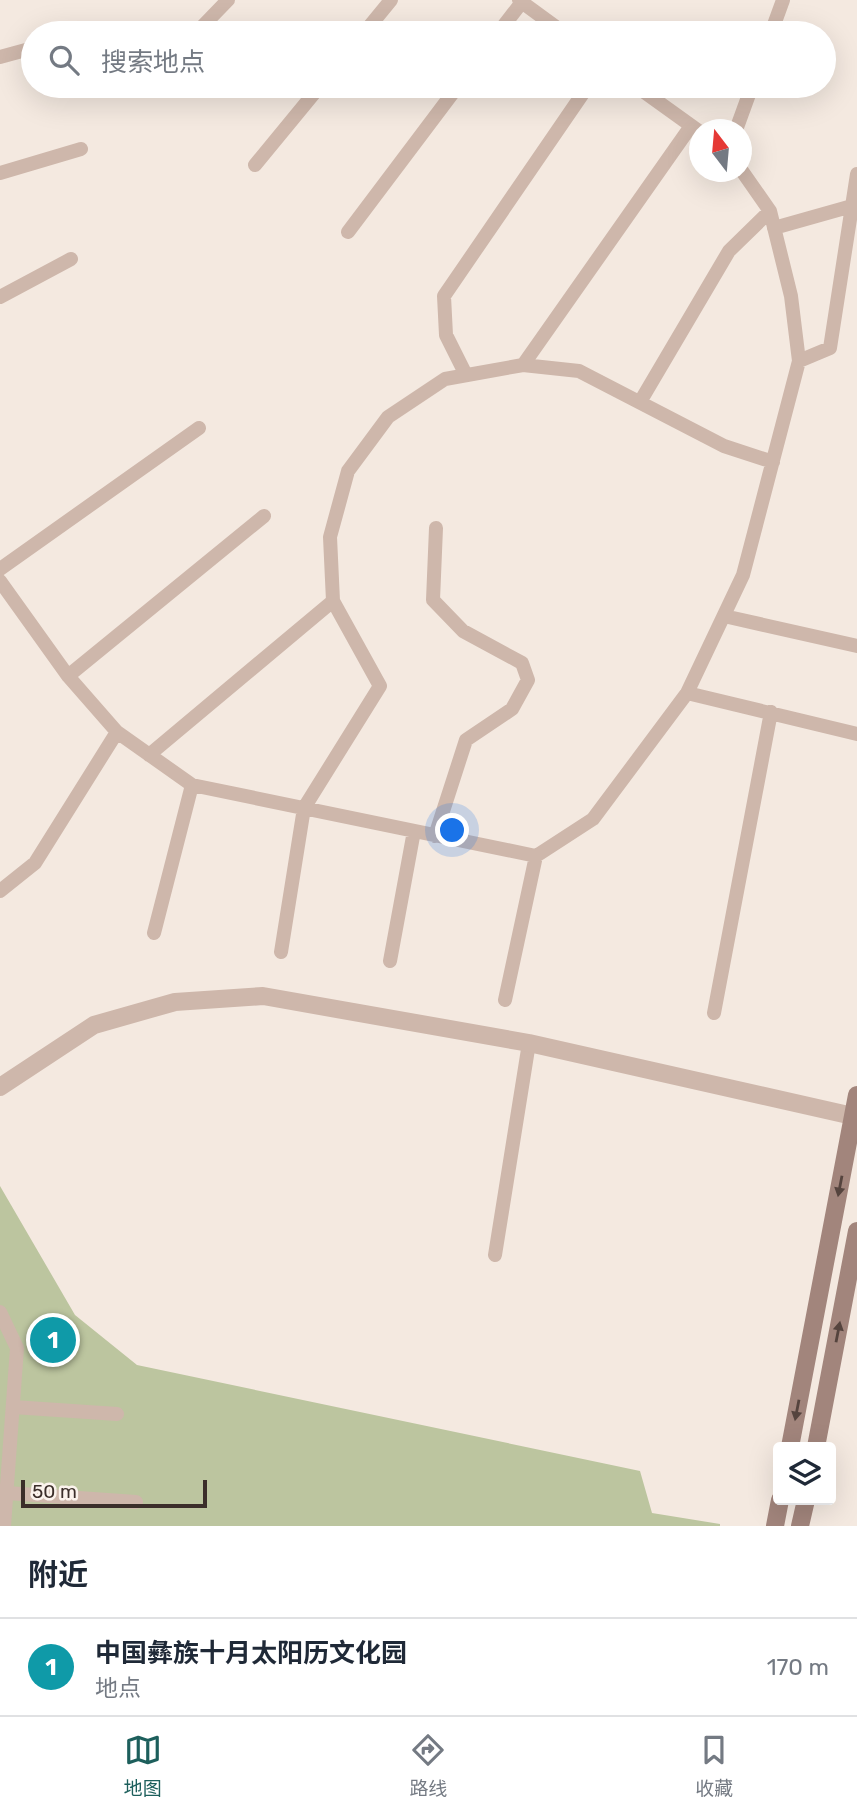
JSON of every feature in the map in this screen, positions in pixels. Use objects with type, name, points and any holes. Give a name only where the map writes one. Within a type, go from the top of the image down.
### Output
[{"type":"main road","points":[[791,1442],[857,1095]]},
{"type":"main road","points":[[817,1442],[857,1231]]},
{"type":"main road","points":[[775,1526],[779,1505]]},
{"type":"main road","points":[[800,1526],[805,1505]]},
{"type":"street","points":[[0,1087],[94,1025],[175,1002],[263,996],[529,1043],[855,1116]]},
{"type":"lane","points":[[208,21],[228,0]]},
{"type":"lane","points":[[374,21],[391,0]]},
{"type":"lane","points":[[775,21],[783,0]]},
{"type":"lane","points":[[506,21],[520,1],[548,21]]},
{"type":"lane","points":[[0,57],[21,51]]},
{"type":"lane","points":[[255,165],[310,98]]},
{"type":"lane","points":[[348,232],[449,98]]},
{"type":"lane","points":[[466,375],[446,335],[444,296],[579,98]]},
{"type":"lane","points":[[652,98],[689,125]]},
{"type":"lane","points":[[740,119],[748,98]]},
{"type":"lane","points":[[523,365],[689,137]]},
{"type":"lane","points":[[0,173],[81,149]]},
{"type":"lane","points":[[799,361],[830,348],[857,174]]},
{"type":"lane","points":[[0,580],[68,676],[117,732],[192,785],[536,856],[593,819],[687,693],[743,575],[799,361],[792,296],[770,211],[748,182]]},
{"type":"lane","points":[[774,228],[852,206]]},
{"type":"lane","points":[[639,402],[729,251],[770,211]]},
{"type":"lane","points":[[0,297],[71,259]]},
{"type":"lane","points":[[281,952],[304,808],[380,686],[332,600],[330,537],[348,471],[388,417],[445,379],[523,365],[579,371],[724,446],[773,462]]},
{"type":"lane","points":[[0,569],[199,428]]},
{"type":"lane","points":[[68,676],[264,516]]},
{"type":"lane","points":[[435,836],[466,740],[512,709],[528,680],[522,663],[463,631],[433,600],[436,527]]},
{"type":"lane","points":[[149,755],[332,600]]},
{"type":"lane","points":[[724,616],[857,646]]},
{"type":"lane","points":[[687,693],[857,733]]},
{"type":"lane","points":[[714,1013],[771,712]]},
{"type":"lane","points":[[0,891],[35,863],[117,732]]},
{"type":"lane","points":[[154,933],[192,785]]},
{"type":"lane","points":[[390,961],[414,831]]},
{"type":"lane","points":[[505,1000],[536,856]]},
{"type":"lane","points":[[495,1255],[529,1043]]},
{"type":"lane","points":[[0,1312],[17,1349],[4,1526]]},
{"type":"lane","points":[[13,1407],[117,1414]]},
{"type":"lane","points":[[7,1493],[136,1502]]},
{"type":"green space","points":[[0,1186],[75,1315],[137,1365],[640,1471],[652,1513],[720,1526],[0,1526]]},
{"type":"place","name":"中国彝族十月太阳历文化园","points":[[53,1340]]}]
